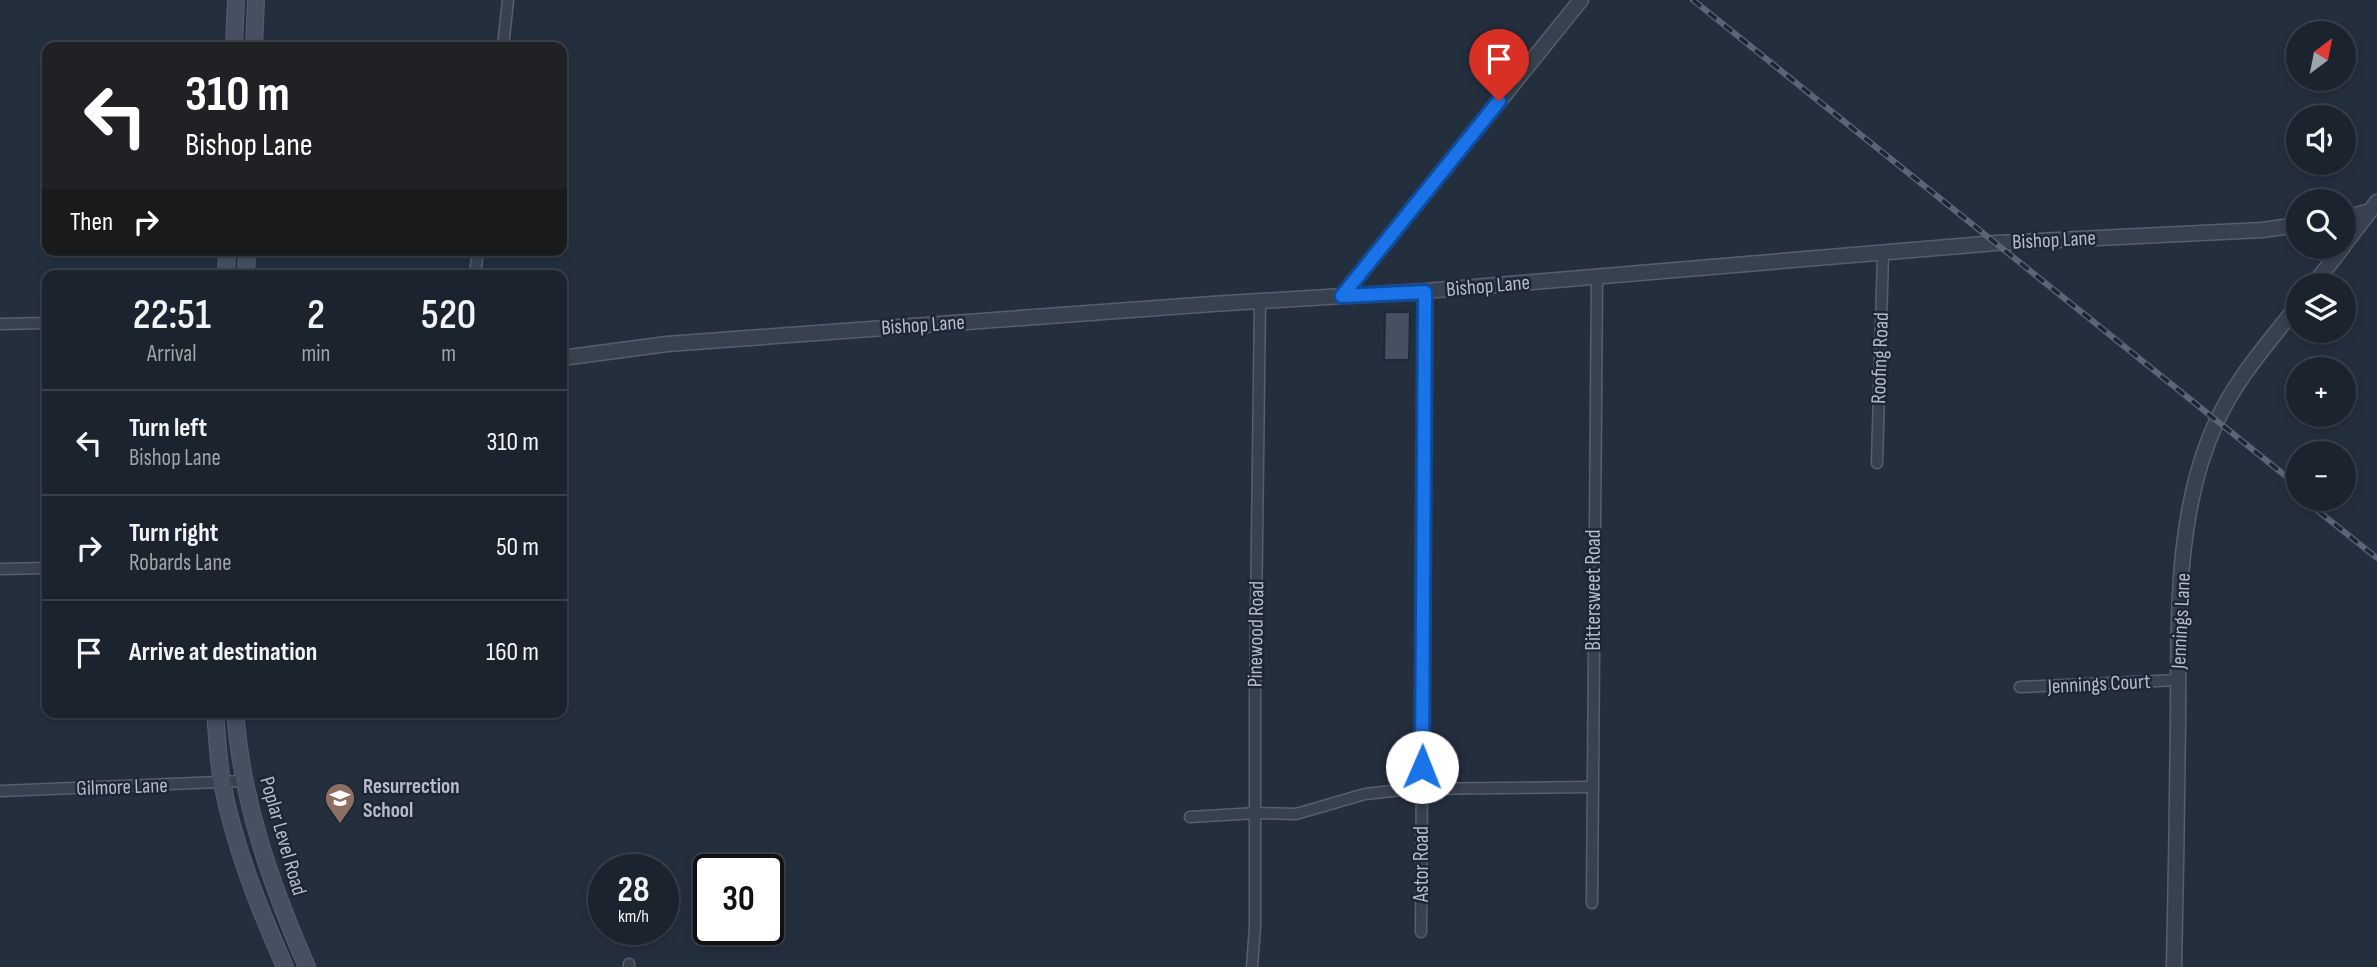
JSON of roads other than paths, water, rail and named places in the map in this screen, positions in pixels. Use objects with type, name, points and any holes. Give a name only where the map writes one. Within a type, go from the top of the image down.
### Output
[{"type":"main road","points":[[234,42],[236,0]]},
{"type":"main road","points":[[254,42],[256,0]]},
{"type":"main road","name":"Poplar Level Road","points":[[216,718],[222,783],[243,860],[260,911],[285,967]]},
{"type":"main road","name":"Poplar Level Road","points":[[235,718],[244,781],[265,867],[307,967]]},
{"type":"street","points":[[504,42],[508,0]]},
{"type":"street","points":[[1342,296],[1581,0]]},
{"type":"street","points":[[2356,214],[2374,206]]},
{"type":"street","points":[[2356,229],[2374,206]]},
{"type":"street","name":"Bishop Lane","points":[[567,357],[667,344],[1260,301],[1425,292],[1996,243],[2286,227]]},
{"type":"street","name":"Roofing Road","points":[[1878,463],[1883,254]]},
{"type":"street","points":[[2322,273],[2333,259]]},
{"type":"street","name":"Bittersweet Road","points":[[1592,903],[1597,277]]},
{"type":"street","name":"Astor Road","points":[[1421,932],[1425,292]]},
{"type":"street","name":"Pinewood Road","points":[[1252,967],[1255,926],[1260,301]]},
{"type":"street","name":"Jennings Lane","points":[[2174,967],[2178,680],[2185,543],[2191,503],[2217,421],[2250,368],[2286,321]]},
{"type":"street","points":[[0,324],[42,323]]},
{"type":"street","points":[[0,569],[42,568]]},
{"type":"street","name":"Jennings Court","points":[[2020,687],[2178,680]]},
{"type":"street","name":"Gilmore Lane","points":[[0,791],[244,781]]},
{"type":"street","points":[[1190,817],[1256,813],[1296,814],[1365,794],[1422,789],[1592,788]]},
{"type":"railway","points":[[1693,0],[2286,476]]},
{"type":"railway","points":[[2318,511],[2377,558]]},
{"type":"place","name":"Resurrection School","points":[[340,825]]}]
